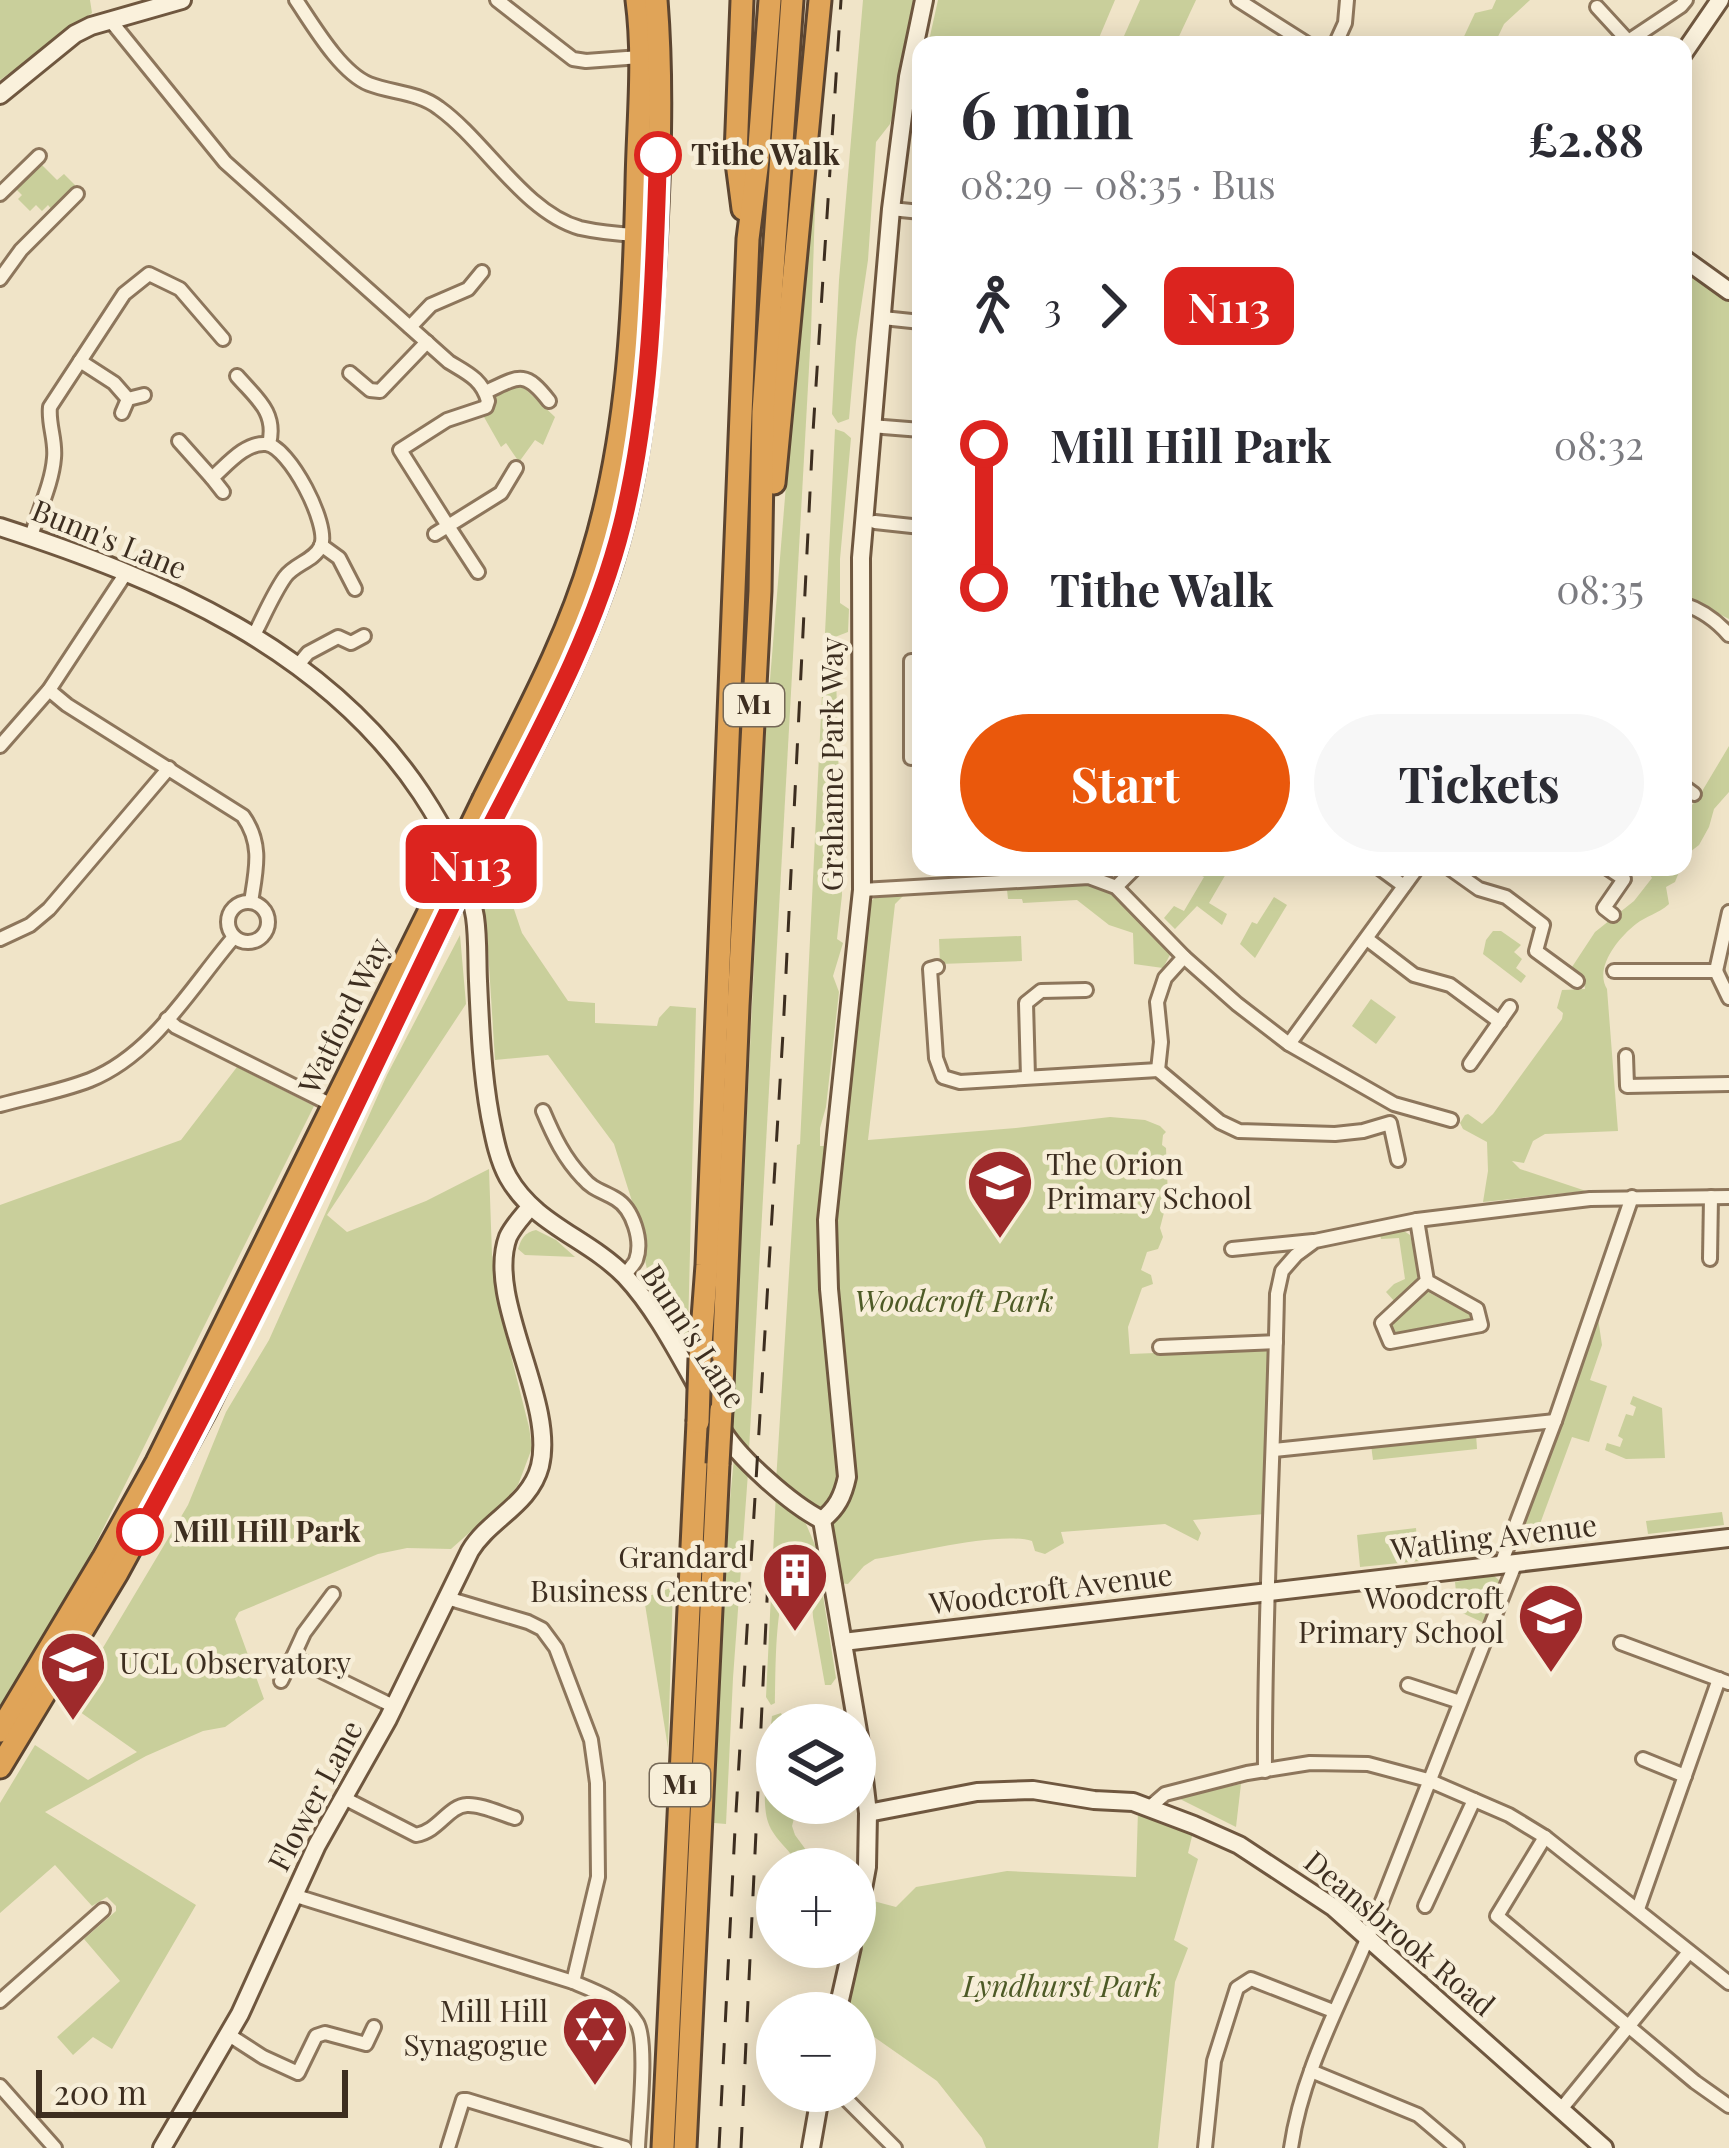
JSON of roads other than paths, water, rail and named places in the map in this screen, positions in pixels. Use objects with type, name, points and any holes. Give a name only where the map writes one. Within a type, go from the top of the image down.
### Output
[{"type":"highway","name":"Watford Way","points":[[0,1767],[117,1573],[205,1411],[566,628],[604,517],[627,387],[636,235],[637,0]]},
{"type":"highway","name":"Watford Way","points":[[0,1731],[157,1462],[334,1106],[444,901],[490,826],[572,667],[608,574],[634,473],[650,331],[660,69],[656,0]]},
{"type":"highway","name":"M1","points":[[742,0],[736,155],[748,239]]},
{"type":"highway","name":"M1","points":[[663,2148],[748,239],[770,0]]},
{"type":"highway","name":"M1","points":[[685,2148],[760,591],[764,389],[792,0]]},
{"type":"highway","name":"M1","points":[[760,591],[782,416],[820,0]]},
{"type":"street","points":[[0,95],[75,34],[182,0]]},
{"type":"street","points":[[296,0],[355,75],[372,85],[412,94],[442,110],[554,216],[577,227],[636,235]]},
{"type":"street","points":[[497,0],[573,59],[640,56]]},
{"type":"street","name":"Grahame Park Way","points":[[919,36],[924,0]]},
{"type":"street","points":[[1238,0],[1293,36]]},
{"type":"street","points":[[1339,36],[1348,0]]},
{"type":"street","points":[[1639,36],[1686,0]]},
{"type":"street","points":[[1692,41],[1720,0]]},
{"type":"street","points":[[1597,8],[1623,36]]},
{"type":"street","points":[[110,20],[225,162],[486,392],[485,407],[447,419],[400,450],[478,572]]},
{"type":"street","name":"Grahame Park Way","points":[[822,1520],[838,1504],[848,1477],[829,1289],[827,1220],[862,890],[861,557],[892,209],[912,90]]},
{"type":"street","points":[[0,194],[39,156]]},
{"type":"street","points":[[0,279],[21,250],[76,194]]},
{"type":"street","points":[[892,209],[912,211]]},
{"type":"street","points":[[1692,264],[1729,291]]},
{"type":"street","points":[[410,327],[430,305],[474,294],[482,272]]},
{"type":"street","points":[[31,537],[54,462],[50,407],[124,294],[148,274],[181,289],[223,339]]},
{"type":"street","points":[[883,317],[912,321]]},
{"type":"street","points":[[350,373],[370,390],[380,392],[427,342]]},
{"type":"street","points":[[80,361],[114,383],[128,399]]},
{"type":"street","points":[[237,376],[271,417],[269,444]]},
{"type":"street","points":[[486,392],[525,379],[536,383],[549,401]]},
{"type":"street","points":[[128,399],[144,395]]},
{"type":"street","points":[[122,413],[128,399]]},
{"type":"street","points":[[871,426],[912,429]]},
{"type":"street","points":[[179,441],[223,492]]},
{"type":"street","points":[[212,478],[248,448],[269,444],[287,457],[320,520],[318,551],[284,578],[254,635]]},
{"type":"street","points":[[435,534],[501,493],[516,468]]},
{"type":"street","points":[[875,522],[912,526]]},
{"type":"street","name":"Bunn's Lane","points":[[0,527],[126,573],[219,615],[298,665],[373,730],[424,797],[460,862],[475,917],[485,1089],[508,1177],[530,1207],[625,1276],[665,1332],[728,1440],[743,1458],[822,1520]]},
{"type":"street","points":[[321,544],[340,557],[356,589]]},
{"type":"street","points":[[0,746],[49,690],[126,573]]},
{"type":"street","points":[[1692,607],[1729,635]]},
{"type":"street","points":[[298,665],[308,653],[338,637],[351,643],[364,636]]},
{"type":"street","points":[[911,758],[912,661]]},
{"type":"street","points":[[49,690],[232,806],[250,826],[258,849],[251,902]]},
{"type":"street","points":[[0,939],[49,909],[169,768]]},
{"type":"street","points":[[862,890],[987,876]]},
{"type":"street","points":[[1061,876],[1089,877],[1116,887],[1184,957],[1289,1044],[1394,1104],[1451,1120]]},
{"type":"street","points":[[1116,887],[1127,876]]},
{"type":"street","points":[[1390,876],[1404,886]]},
{"type":"street","points":[[1289,1044],[1411,876]]},
{"type":"street","points":[[1461,876],[1479,889],[1506,897],[1543,925],[1537,951],[1577,981]]},
{"type":"street","points":[[1613,915],[1604,908],[1624,879],[1620,876]]},
{"type":"street","points":[[251,902],[267,914],[268,928],[260,939],[247,943],[235,938],[227,922],[231,910],[251,902]]},
{"type":"street","points":[[1729,911],[1717,971],[1729,998]]},
{"type":"street","points":[[0,1105],[110,1070],[149,1040],[235,938]]},
{"type":"street","points":[[1367,939],[1414,975],[1450,985],[1500,1022]]},
{"type":"street","points":[[1158,1070],[1161,1042],[1156,1002],[1165,978],[1184,957]]},
{"type":"street","points":[[937,967],[930,969],[936,1058],[943,1077],[960,1082],[1158,1070],[1220,1122],[1239,1131],[1335,1134],[1390,1123],[1397,1160]]},
{"type":"street","points":[[1614,971],[1717,971]]},
{"type":"street","points":[[1028,1077],[1026,1003],[1041,991],[1086,989]]},
{"type":"street","points":[[1470,1064],[1510,1007]]},
{"type":"street","points":[[167,1019],[334,1106]]},
{"type":"street","points":[[1626,1056],[1627,1086],[1729,1084]]},
{"type":"street","points":[[543,1112],[571,1165],[596,1191],[617,1199],[627,1209],[638,1245],[636,1262],[625,1276]]},
{"type":"street","points":[[1291,2148],[1311,2071],[1460,1702],[1632,1197]]},
{"type":"street","points":[[1710,1258],[1711,1197]]},
{"type":"street","points":[[1232,1250],[1315,1241],[1417,1220],[1590,1199],[1729,1197]]},
{"type":"street","name":"Flower Lane","points":[[162,2148],[229,2035],[293,1895],[476,1541],[521,1499],[539,1468],[539,1418],[508,1299],[506,1273],[508,1238],[530,1207]]},
{"type":"street","points":[[1417,1220],[1426,1280]]},
{"type":"street","points":[[1265,1771],[1277,1294],[1282,1271],[1315,1241]]},
{"type":"street","points":[[1265,1245],[1282,1271]]},
{"type":"street","points":[[1426,1280],[1477,1310],[1481,1325],[1390,1342],[1382,1323],[1426,1280]]},
{"type":"street","points":[[1160,1347],[1276,1342]]},
{"type":"street","points":[[1274,1450],[1555,1421]]},
{"type":"street","points":[[822,1520],[852,1704]]},
{"type":"street","name":"Watling Avenue","points":[[1266,1592],[1729,1538]]},
{"type":"street","name":"Woodcroft Avenue","points":[[843,1642],[1266,1592]]},
{"type":"street","points":[[281,1681],[304,1633],[332,1594]]},
{"type":"street","points":[[447,1598],[542,1629],[556,1648],[590,1740],[595,1759],[598,1877],[573,1982]]},
{"type":"street","points":[[1621,1643],[1724,1681],[1637,1909]]},
{"type":"street","points":[[293,1657],[394,1707]]},
{"type":"street","points":[[1408,1685],[1460,1702]]},
{"type":"street","points":[[1643,1760],[1685,1776]]},
{"type":"street","points":[[1142,1804],[1247,1773],[1310,1763],[1368,1765],[1427,1780],[1509,1815],[1545,1837],[1729,1983]]},
{"type":"street","name":"Deansbrook Road","points":[[876,1811],[977,1792],[1033,1790],[1142,1804],[1239,1845],[1333,1906],[1604,2148]]},
{"type":"street","points":[[344,1798],[416,1835],[428,1833],[470,1804],[515,1818]]},
{"type":"street","points":[[1425,1906],[1474,1800]]},
{"type":"street","points":[[1545,1837],[1497,1916],[1729,2106]]},
{"type":"street","points":[[293,1895],[573,1982],[597,1992],[635,2019],[642,2041],[638,2148]]},
{"type":"street","points":[[0,2001],[103,1910]]},
{"type":"street","points":[[1562,2108],[1689,1952]]},
{"type":"street","points":[[1205,2148],[1214,2061],[1237,1988],[1251,1978],[1334,2011]]},
{"type":"street","points":[[359,2059],[374,2027]]},
{"type":"street","points":[[229,2035],[298,2073],[320,2034],[366,2044]]},
{"type":"street","points":[[1311,2071],[1418,2115],[1457,2148]]},
{"type":"street","points":[[0,2086],[55,2148]]},
{"type":"street","points":[[448,2148],[461,2103],[467,2100],[625,2148]]},
{"type":"street","points":[[811,2148],[817,2112]]},
{"type":"street","points":[[859,2112],[895,2148]]},
{"type":"railway","points":[[719,2148],[841,0]]},
{"type":"railway","points":[[741,2148],[769,1558]]},
{"type":"place","name":"Tithe Walk","points":[[658,155]]},
{"type":"place","name":"The Orion Primary School","points":[[1000,1241]]},
{"type":"place","name":"Mill Hill Park","points":[[140,1532]]},
{"type":"place","name":"Grandard Business Centre","points":[[795,1634]]},
{"type":"place","name":"Woodcroft Primary School","points":[[1551,1675]]},
{"type":"place","name":"UCL Observatory","points":[[73,1723]]},
{"type":"place","name":"Mill Hill Synagogue","points":[[595,2088]]},
{"type":"park label","name":"Woodcroft Park","points":[[954,1302]]},
{"type":"park label","name":"Lyndhurst Park","points":[[1062,1987]]}]
